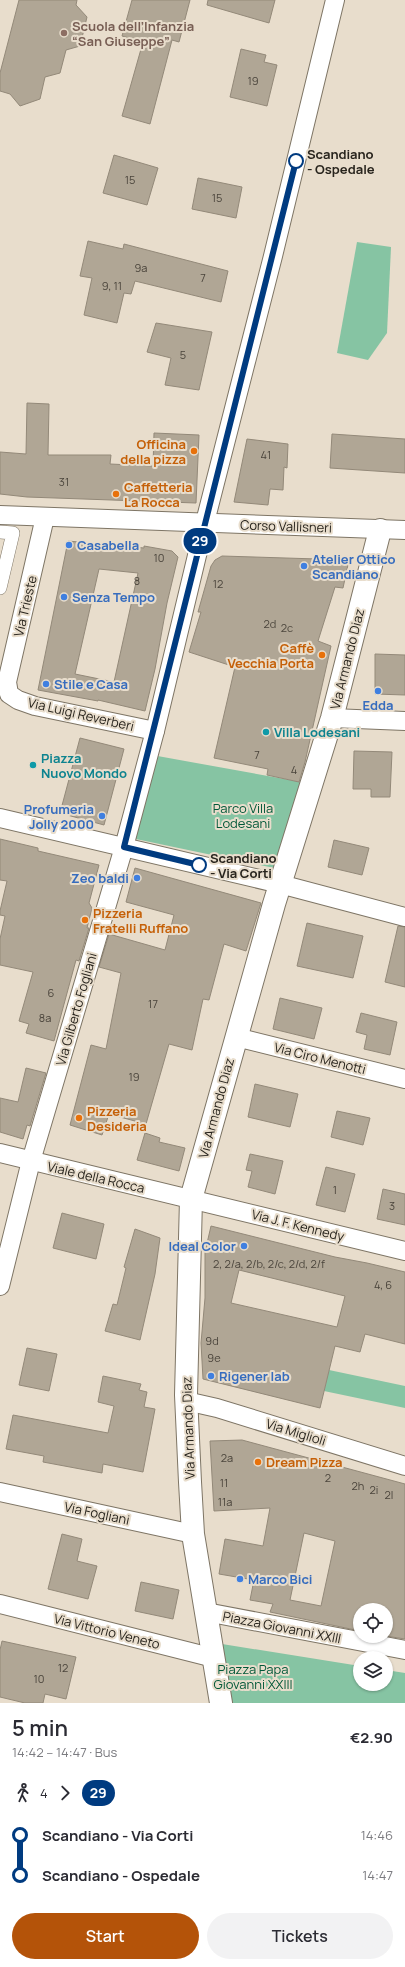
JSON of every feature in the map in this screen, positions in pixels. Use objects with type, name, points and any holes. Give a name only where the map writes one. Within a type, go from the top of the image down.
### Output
[{"type":"street","name":"Via Gilberto Fogliani","points":[[0,1286],[31,1161],[124,847],[155,731],[205,522],[271,264],[335,0]]},
{"type":"street","name":"Corso Vallisneri","points":[[0,515],[405,530]]},
{"type":"street","name":"Via Trieste","points":[[5,685],[45,517]]},
{"type":"street","name":"Via Armando Diaz","points":[[221,1703],[193,1534],[186,1401],[191,1199],[280,884],[332,718],[380,530]]},
{"type":"street","points":[[0,532],[13,533],[0,588]]},
{"type":"street","name":"Via Luigi Reverberi","points":[[5,685],[18,700],[35,706],[155,731]]},
{"type":"street","points":[[332,718],[405,721]]},
{"type":"street","points":[[0,818],[280,884],[405,916]]},
{"type":"street","name":"Via Ciro Menotti","points":[[236,1037],[405,1079]]},
{"type":"street","name":"Viale della Rocca","points":[[0,1153],[191,1199]]},
{"type":"street","name":"Via J. F. Kennedy","points":[[191,1199],[405,1251]]},
{"type":"street","name":"Via Miglioli","points":[[186,1401],[217,1408],[405,1466]]},
{"type":"street","name":"Via Fogliani","points":[[0,1492],[193,1534]]},
{"type":"street","name":"Via Vittorio Veneto","points":[[0,1604],[214,1658]]},
{"type":"street","name":"Piazza Giovanni XXIII","points":[[206,1612],[405,1650]]},
{"type":"green space","points":[[357,242],[391,247],[387,333],[368,360],[337,353]]},
{"type":"green space","name":"Parco Villa Lodesani","points":[[152,755],[301,782],[274,868],[131,838]]},
{"type":"green space","points":[[329,1370],[405,1386],[405,1408],[324,1391]]},
{"type":"green space","name":"Piazza Papa Giovanni XXIII","points":[[222,1644],[353,1665],[353,1691],[393,1691],[393,1671],[405,1673],[405,1703],[230,1703]]},
{"type":"building","points":[[19,0],[77,0],[76,5],[87,17],[80,46],[66,50],[60,73],[45,77],[40,99],[20,106],[10,94],[0,91],[0,73]]},
{"type":"building","points":[[132,0],[190,0],[179,42],[172,40],[150,124],[122,116],[143,42],[122,36]]},
{"type":"building","points":[[208,0],[275,0],[269,23],[207,5]]},
{"type":"building","points":[[241,49],[266,55],[264,62],[277,65],[267,106],[230,97]]},
{"type":"building","points":[[114,155],[158,168],[147,205],[103,193]]},
{"type":"building","points":[[198,178],[242,187],[236,218],[192,209]]},
{"type":"building","points":[[88,241],[123,249],[124,244],[228,271],[221,302],[135,281],[131,294],[124,293],[117,323],[84,315],[92,278],[80,276]]},
{"type":"building","points":[[156,323],[212,332],[199,390],[165,385],[171,358],[147,352]]},
{"type":"building","points":[[27,403],[49,404],[48,455],[111,455],[110,464],[153,466],[154,433],[199,435],[196,503],[27,497],[0,494],[0,452],[26,454]]},
{"type":"building","points":[[332,434],[405,439],[405,473],[330,468]]},
{"type":"building","points":[[247,439],[288,444],[287,468],[284,467],[283,490],[270,489],[268,505],[234,502]]},
{"type":"building","points":[[68,541],[144,548],[144,546],[172,551],[178,557],[145,711],[98,700],[38,690]],"holes":[[[99,569],[138,573],[114,682],[75,674]]]},
{"type":"building","points":[[222,556],[349,560],[343,588],[335,587],[318,641],[331,646],[305,762],[299,782],[267,775],[268,769],[214,758],[235,667],[189,652],[201,612],[198,612],[211,566],[215,560]]},
{"type":"building","points":[[375,654],[405,655],[405,695],[375,694]]},
{"type":"building","points":[[80,738],[124,749],[104,825],[60,813]]},
{"type":"building","points":[[354,751],[392,752],[390,797],[371,797],[371,789],[353,789]]},
{"type":"building","points":[[0,839],[38,848],[38,851],[99,865],[89,903],[92,908],[87,928],[89,928],[79,961],[76,960],[54,1041],[26,1033],[29,1024],[19,1021],[33,972],[0,965],[0,939],[5,916],[0,915],[0,911],[7,881],[0,880]]},
{"type":"building","points":[[334,840],[369,848],[362,875],[328,867]]},
{"type":"building","points":[[135,868],[261,903],[246,951],[224,944],[209,1000],[203,999],[192,1050],[169,1044],[146,1124],[109,1114],[102,1135],[70,1125],[91,1045],[106,1049],[121,973],[99,967],[109,934],[165,950],[174,915],[126,902]]},
{"type":"building","points":[[307,923],[363,936],[353,978],[297,966]]},
{"type":"building","points":[[398,926],[405,927],[405,987],[385,982]]},
{"type":"building","points":[[280,998],[322,1008],[314,1039],[273,1029]]},
{"type":"building","points":[[361,1013],[397,1022],[390,1055],[364,1049],[367,1035],[356,1032]]},
{"type":"building","points":[[26,1068],[46,1073],[30,1126],[27,1125],[23,1139],[0,1132],[0,1098],[18,1102]]},
{"type":"building","points":[[255,1084],[298,1094],[290,1127],[248,1117]]},
{"type":"building","points":[[337,1111],[370,1118],[363,1145],[331,1137]]},
{"type":"building","points":[[145,1133],[160,1138],[159,1142],[185,1148],[179,1171],[137,1160]]},
{"type":"building","points":[[250,1154],[283,1161],[275,1194],[248,1187],[252,1171],[246,1170]]},
{"type":"building","points":[[326,1167],[355,1174],[345,1212],[316,1205]]},
{"type":"building","points":[[383,1189],[405,1194],[405,1225],[377,1219]]},
{"type":"building","points":[[62,1213],[104,1224],[96,1259],[53,1248]]},
{"type":"building","points":[[211,1226],[335,1257],[405,1272],[405,1344],[365,1334],[360,1352],[335,1346],[320,1408],[203,1379],[201,1343],[205,1298],[205,1252]],"holes":[[[239,1270],[345,1296],[337,1327],[231,1303]]]},
{"type":"building","points":[[135,1229],[160,1238],[155,1274],[140,1340],[105,1331],[113,1304],[117,1305],[126,1268],[124,1267]]},
{"type":"building","points":[[27,1348],[57,1354],[49,1391],[19,1385]]},
{"type":"building","points":[[103,1376],[141,1384],[139,1390],[147,1392],[144,1407],[155,1409],[143,1472],[103,1464],[102,1473],[43,1462],[44,1456],[6,1449],[13,1415],[108,1433],[114,1406],[98,1402]]},
{"type":"building","points":[[242,1440],[405,1484],[405,1639],[393,1637],[393,1603],[353,1603],[353,1630],[270,1612],[273,1604],[250,1600],[254,1580],[219,1574],[225,1539],[263,1546],[270,1508],[214,1511],[210,1441]],"holes":[[[304,1533],[335,1541],[321,1606],[290,1600]]]},
{"type":"building","points":[[62,1534],[82,1539],[77,1561],[97,1566],[88,1599],[48,1589]]},
{"type":"building","points":[[141,1582],[179,1590],[173,1619],[135,1611]]},
{"type":"building","points":[[2,1641],[76,1657],[66,1699],[45,1694],[43,1703],[25,1703],[0,1697],[0,1650]]},
{"type":"bus line","name":"29","points":[[199,865],[124,847],[155,731],[202,534],[296,161]]},
{"type":"place","name":"Scuola dell’Infanzia “San Giuseppe”","points":[[64,33]]},
{"type":"place","name":"Scandiano - Ospedale","points":[[296,161]]},
{"type":"place","name":"Officina della pizza","points":[[194,451]]},
{"type":"place","name":"Caffetteria La Rocca","points":[[116,494]]},
{"type":"place","name":"Casabella","points":[[69,545]]},
{"type":"place","name":"Atelier Ottico Scandiano","points":[[304,566]]},
{"type":"place","name":"Senza Tempo","points":[[64,597]]},
{"type":"place","name":"Caffè Vecchia Porta","points":[[322,655]]},
{"type":"place","name":"Stile e Casa","points":[[46,684]]},
{"type":"place","name":"Edda","points":[[378,691]]},
{"type":"place","name":"Villa Lodesani","points":[[266,732]]},
{"type":"place","name":"Piazza Nuovo Mondo","points":[[33,765]]},
{"type":"place","name":"Profumeria Jolly 2000","points":[[102,816]]},
{"type":"place","name":"Scandiano - Via Corti","points":[[199,865]]},
{"type":"place","name":"Zeo baldi","points":[[137,878]]},
{"type":"place","name":"Pizzeria Fratelli Ruffano","points":[[85,920]]},
{"type":"place","name":"Pizzeria Desideria","points":[[79,1118]]},
{"type":"place","name":"Ideal Color","points":[[244,1246]]},
{"type":"place","name":"Rigener lab","points":[[211,1376]]},
{"type":"place","name":"Dream Pizza","points":[[258,1462]]},
{"type":"place","name":"Marco Bici","points":[[240,1579]]}]
